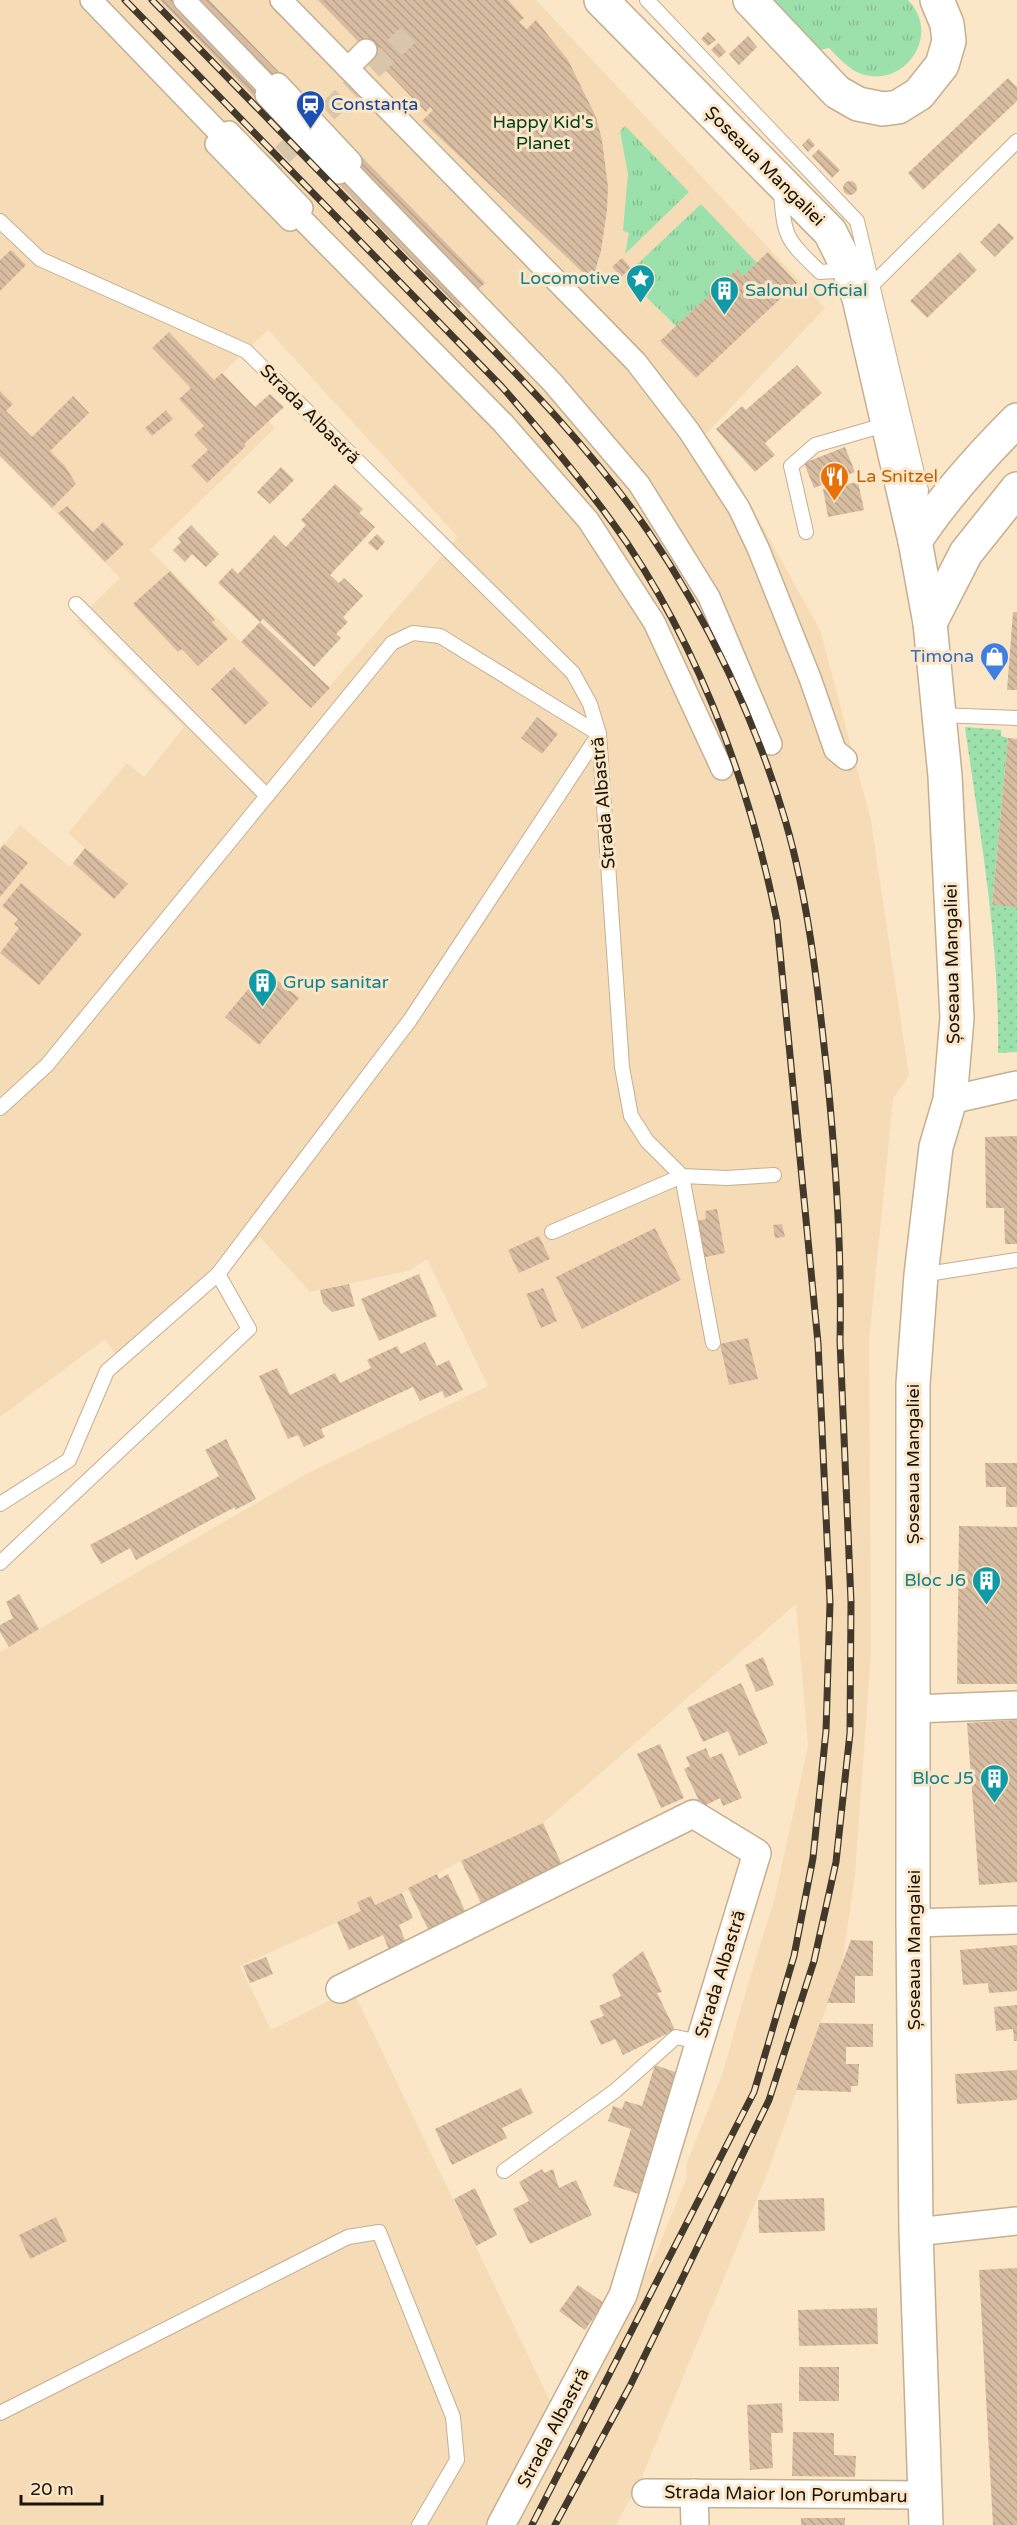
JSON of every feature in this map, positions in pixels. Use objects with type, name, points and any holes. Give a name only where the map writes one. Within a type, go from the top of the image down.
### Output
[{"type":"street","points":[[91,0],[225,139],[229,132],[302,208],[295,213],[503,423],[588,520],[654,622],[722,769]]},
{"type":"street","points":[[184,0],[274,92],[266,95],[339,173],[344,166],[552,382],[639,484],[709,597],[771,744]]},
{"type":"street","points":[[281,0],[636,362],[689,431],[739,508],[810,678],[835,750],[846,759]]},
{"type":"street","name":"Șoseaua Mangaliei","points":[[601,0],[830,232],[860,284],[888,424],[915,541],[930,624],[951,869],[957,1006],[950,1100],[936,1147],[921,1275],[913,1384],[913,1923],[916,2232],[926,2510]]},
{"type":"street","points":[[750,0],[837,92],[858,105],[883,109],[898,107],[919,94],[942,65],[949,41],[947,24],[937,0]]},
{"type":"street","points":[[348,68],[366,50]]},
{"type":"street","points":[[915,541],[935,510],[966,471],[1017,420]]},
{"type":"street","points":[[930,624],[966,553],[1017,489]]},
{"type":"street","points":[[950,1100],[1017,1085]]},
{"type":"street","points":[[913,1709],[1017,1705]]},
{"type":"street","name":"Strada Albastră","points":[[340,1989],[693,1814],[757,1853],[623,2295],[501,2525]]},
{"type":"street","points":[[913,1923],[1017,1920]]},
{"type":"street","points":[[916,2232],[1017,2222]]},
{"type":"street","name":"Strada Maior Ion Porumbaru","points":[[646,2493],[694,2493],[926,2510]]},
{"type":"street","points":[[694,2493],[695,2525]]},
{"type":"lane","points":[[647,0],[858,221],[860,284],[921,490],[915,541]]},
{"type":"lane","points":[[860,284],[1017,141]]},
{"type":"lane","name":"Strada Albastră","points":[[0,221],[40,260],[246,351],[573,673],[590,704],[599,735],[622,1067],[630,1116],[647,1141],[682,1176]]},
{"type":"lane","points":[[806,532],[791,466],[815,445],[888,424]]},
{"type":"lane","points":[[76,604],[267,796]]},
{"type":"lane","points":[[0,1108],[47,1065],[392,643],[413,633],[440,636],[599,735],[410,1020],[218,1274],[107,1371],[69,1460],[0,1504]]},
{"type":"lane","points":[[939,715],[1017,718]]},
{"type":"lane","points":[[552,1232],[682,1176],[727,1178],[774,1175]]},
{"type":"lane","points":[[682,1176],[712,1343]]},
{"type":"lane","points":[[921,1275],[1017,1260]]},
{"type":"lane","points":[[0,1563],[249,1329],[218,1274]]},
{"type":"lane","points":[[504,2171],[615,2091],[676,2037],[699,2042]]},
{"type":"lane","points":[[0,2413],[348,2237],[378,2232],[453,2417],[457,2460],[419,2525]]},
{"type":"shaded area","points":[[0,0],[536,0],[825,308],[706,434],[729,466],[820,630],[871,821],[909,1076],[893,1099],[869,1341],[871,1652],[855,1875],[842,1964],[767,2174],[641,2479],[616,2525],[0,2525],[0,1652],[308,1473],[488,1386],[427,1259],[408,1271],[310,1292],[260,1237],[124,1366],[105,1339],[0,1417],[0,849],[20,825],[70,867],[85,848],[68,833],[127,763],[144,777],[184,727],[76,621],[120,578],[0,456]],"holes":[[[268,330],[458,537],[311,708],[241,642],[150,550],[275,428],[222,373]],[[796,1604],[808,1746],[775,1897],[722,2075],[686,2165],[687,2177],[654,2258],[563,2428],[352,1989],[271,2030],[240,1966],[402,1893],[461,1861],[543,1823]]]},
{"type":"green space","points":[[771,0],[908,0],[918,15],[921,31],[919,46],[911,59],[900,69],[886,75],[870,76],[853,70],[829,48],[820,50]]},
{"type":"green space","points":[[625,126],[689,192],[625,254],[629,233],[623,231],[628,174],[620,131]]},
{"type":"green space","points":[[701,204],[757,263],[743,276],[737,269],[676,326],[625,276]]},
{"type":"green space","points":[[965,727],[1001,730],[1001,736],[1008,738],[992,904],[1017,907],[1017,1052],[998,1053],[996,971],[992,930]]},
{"type":"building","points":[[160,0],[209,0],[485,283],[459,308]]},
{"type":"building","name":"Constanța","points":[[318,0],[508,0],[524,18],[519,22],[527,29],[536,20],[568,60],[596,117],[602,140],[608,187],[607,210],[601,251],[592,281],[422,121],[433,110],[430,107],[426,112]]},
{"type":"building","points":[[708,32],[716,40],[708,46],[701,39]]},
{"type":"building","points":[[748,36],[757,47],[739,65],[729,54]]},
{"type":"building","points":[[718,43],[726,52],[719,58],[711,50]]},
{"type":"building","points":[[1008,78],[1017,87],[1017,101],[923,190],[908,173]]},
{"type":"building","points":[[809,138],[815,145],[808,152],[802,145]]},
{"type":"building","points":[[819,149],[840,170],[832,178],[812,156]]},
{"type":"building","points":[[850,181],[855,183],[857,188],[855,193],[850,195],[845,193],[843,188],[845,183]]},
{"type":"building","points":[[999,223],[1014,238],[995,257],[980,242]]},
{"type":"building","points":[[11,250],[26,265],[0,291],[0,260]]},
{"type":"building","name":"Salonul Oficial","points":[[768,252],[797,283],[696,378],[660,341],[737,269],[743,276]]},
{"type":"building","points":[[960,252],[977,270],[927,318],[910,301]]},
{"type":"building","points":[[622,258],[631,268],[621,277],[612,267]]},
{"type":"building","points":[[169,332],[214,380],[222,373],[255,407],[270,394],[284,407],[207,483],[191,466],[208,450],[194,435],[204,426],[179,399],[191,388],[152,348]]},
{"type":"building","points":[[797,365],[822,393],[765,443],[775,455],[755,472],[716,429],[742,406],[746,410]]},
{"type":"building","points":[[0,391],[13,404],[6,411],[32,437],[73,396],[89,413],[50,451],[65,466],[76,484],[52,508],[0,456]]},
{"type":"building","points":[[166,410],[173,419],[152,436],[145,428]]},
{"type":"building","points":[[845,447],[855,472],[814,488],[804,463]]},
{"type":"building","points":[[281,467],[294,480],[270,504],[257,492]]},
{"type":"building","points":[[858,482],[864,510],[828,517],[823,489]]},
{"type":"building","points":[[335,484],[363,509],[359,513],[375,527],[330,575],[339,583],[344,578],[363,596],[343,617],[348,622],[336,634],[341,638],[314,667],[263,619],[260,622],[218,583],[232,568],[238,574],[274,535],[286,547],[306,525],[301,520]]},
{"type":"building","points":[[67,506],[93,532],[103,522],[124,544],[105,562],[58,513]]},
{"type":"building","points":[[191,525],[219,554],[206,567],[192,554],[185,562],[173,550],[181,542],[178,538]]},
{"type":"building","points":[[377,534],[385,542],[377,551],[368,543]]},
{"type":"building","points":[[170,571],[215,620],[212,622],[228,639],[198,666],[182,649],[178,652],[133,604]]},
{"type":"building","points":[[1013,612],[1017,612],[1017,690],[1007,690]]},
{"type":"building","points":[[260,622],[330,688],[311,708],[241,642]]},
{"type":"building","points":[[234,667],[269,703],[245,725],[211,689]]},
{"type":"building","points":[[537,717],[558,734],[542,754],[521,738]]},
{"type":"building","points":[[1008,738],[1017,739],[1017,907],[992,905]]},
{"type":"building","points":[[4,844],[28,863],[0,897],[0,849]]},
{"type":"building","points":[[85,848],[128,884],[114,899],[73,863]]},
{"type":"building","points":[[21,883],[82,934],[39,985],[0,953],[19,928],[14,924],[18,919],[2,906]]},
{"type":"building","name":"Grup sanitar","points":[[264,970],[299,998],[259,1045],[225,1017]]},
{"type":"building","points":[[1017,1136],[1017,1244],[1005,1244],[1004,1208],[986,1208],[985,1137]]},
{"type":"building","points":[[717,1209],[725,1253],[701,1258],[695,1221],[706,1219],[705,1211]]},
{"type":"building","points":[[782,1224],[785,1237],[775,1238],[773,1225]]},
{"type":"building","points":[[655,1228],[681,1280],[582,1329],[556,1277]]},
{"type":"building","points":[[539,1236],[550,1259],[519,1273],[508,1250]]},
{"type":"building","points":[[419,1274],[437,1316],[379,1341],[361,1299]]},
{"type":"building","points":[[349,1284],[355,1306],[332,1312],[323,1303],[320,1290]]},
{"type":"building","points":[[543,1288],[557,1321],[541,1328],[526,1294]]},
{"type":"building","points":[[748,1338],[758,1379],[729,1385],[720,1344]]},
{"type":"building","points":[[425,1342],[437,1366],[449,1360],[463,1390],[445,1398],[442,1391],[420,1401],[413,1387],[321,1429],[325,1437],[304,1447],[298,1435],[288,1439],[259,1376],[277,1368],[290,1395],[335,1373],[340,1383],[371,1368],[367,1360],[397,1346],[401,1354]]},
{"type":"building","points":[[226,1439],[256,1499],[235,1510],[235,1507],[136,1560],[130,1548],[101,1564],[90,1545],[219,1476],[205,1450]]},
{"type":"building","points":[[985,1463],[1017,1463],[1017,1507],[1006,1507],[1006,1487],[986,1487]]},
{"type":"building","name":"Bloc J6","points":[[959,1526],[1017,1527],[1017,1684],[957,1684]]},
{"type":"building","points":[[19,1594],[39,1629],[9,1647],[0,1632],[0,1625],[13,1618],[6,1602]]},
{"type":"building","points":[[763,1657],[774,1685],[756,1692],[745,1665]]},
{"type":"building","points":[[741,1683],[768,1743],[739,1756],[728,1731],[703,1742],[687,1708]]},
{"type":"building","name":"Bloc J5","points":[[1017,1720],[1017,1882],[979,1885],[967,1723]]},
{"type":"building","points":[[660,1744],[684,1798],[661,1808],[637,1754]]},
{"type":"building","points":[[706,1748],[710,1758],[722,1753],[742,1798],[723,1806],[720,1798],[702,1807],[684,1769],[690,1766],[686,1757]]},
{"type":"building","points":[[543,1823],[562,1865],[481,1903],[461,1861]]},
{"type":"building","points":[[437,1874],[439,1879],[448,1874],[467,1915],[430,1933],[408,1888]]},
{"type":"building","points":[[402,1893],[413,1918],[399,1925],[406,1943],[389,1950],[383,1935],[349,1950],[337,1922],[361,1911],[357,1902],[371,1896],[375,1905]]},
{"type":"building","points":[[851,1940],[873,1941],[873,1976],[855,1976],[855,2003],[827,2003]]},
{"type":"building","points":[[1017,1945],[1017,1991],[989,1993],[988,1983],[963,1985],[960,1950]]},
{"type":"building","points":[[643,1951],[662,1992],[657,1993],[675,2030],[623,2055],[615,2039],[601,2045],[590,2021],[604,2016],[599,2006],[621,1996],[612,1975]]},
{"type":"building","points":[[266,1957],[273,1974],[250,1983],[243,1966]]},
{"type":"building","points":[[1017,2005],[1017,2041],[1014,2041],[1013,2029],[996,2031],[994,2007]]},
{"type":"building","points":[[820,2023],[873,2024],[873,2047],[846,2047],[846,2064],[859,2064],[858,2086],[851,2086],[851,2092],[796,2090]]},
{"type":"building","points":[[655,2065],[681,2074],[642,2195],[613,2186],[631,2129],[608,2121],[613,2106],[622,2109],[625,2101],[642,2106]]},
{"type":"building","points":[[1017,2070],[1017,2100],[957,2104],[955,2074]]},
{"type":"building","points":[[521,2088],[533,2113],[502,2128],[507,2138],[452,2165],[435,2129]]},
{"type":"building","points":[[542,2169],[544,2173],[553,2169],[559,2188],[576,2180],[592,2215],[530,2244],[513,2209],[529,2201],[519,2182]]},
{"type":"building","points":[[475,2188],[497,2235],[476,2246],[454,2199]]},
{"type":"building","points":[[824,2198],[825,2231],[759,2233],[758,2200]]},
{"type":"building","points":[[56,2217],[67,2241],[30,2259],[19,2235]]},
{"type":"building","points":[[1017,2268],[1017,2525],[993,2525],[979,2270]]},
{"type":"building","points":[[578,2285],[604,2303],[585,2330],[559,2311]]},
{"type":"building","points":[[877,2308],[878,2344],[799,2346],[798,2310]]},
{"type":"building","points":[[799,2367],[839,2367],[839,2401],[799,2401]]},
{"type":"building","points":[[782,2403],[783,2433],[771,2433],[773,2468],[750,2470],[747,2405]]},
{"type":"building","points":[[793,2432],[834,2433],[834,2455],[856,2456],[855,2477],[792,2476]]},
{"type":"building","points":[[801,2518],[845,2518],[845,2525],[801,2525]]},
{"type":"tunnel","points":[[260,176],[408,35]]},
{"type":"railway","points":[[125,0],[502,387],[598,502],[654,587],[679,631],[701,678],[738,773],[766,871],[777,921],[818,1343],[830,1602],[826,1731],[813,1858],[794,1956],[754,2092],[532,2525]]},
{"type":"railway","points":[[152,0],[543,402],[598,465],[648,531],[691,599],[710,635],[760,747],[794,853],[812,947],[827,1073],[838,1207],[840,1341],[851,1602],[850,1733],[836,1862],[814,1961],[769,2100],[630,2386],[555,2525]]},
{"type":"place","name":"Constanța","points":[[310,130]]},
{"type":"place","name":"Locomotive","points":[[641,304]]},
{"type":"place","name":"Salonul Oficial","points":[[724,316]]},
{"type":"place","name":"La Snitzel","points":[[835,502]]},
{"type":"place","name":"Timona","points":[[995,682]]},
{"type":"place","name":"Grup sanitar","points":[[262,1008]]},
{"type":"place","name":"Bloc J6","points":[[987,1606]]},
{"type":"place","name":"Bloc J5","points":[[995,1804]]},
{"type":"park label","name":"Happy Kid's Planet","points":[[543,132]]}]
